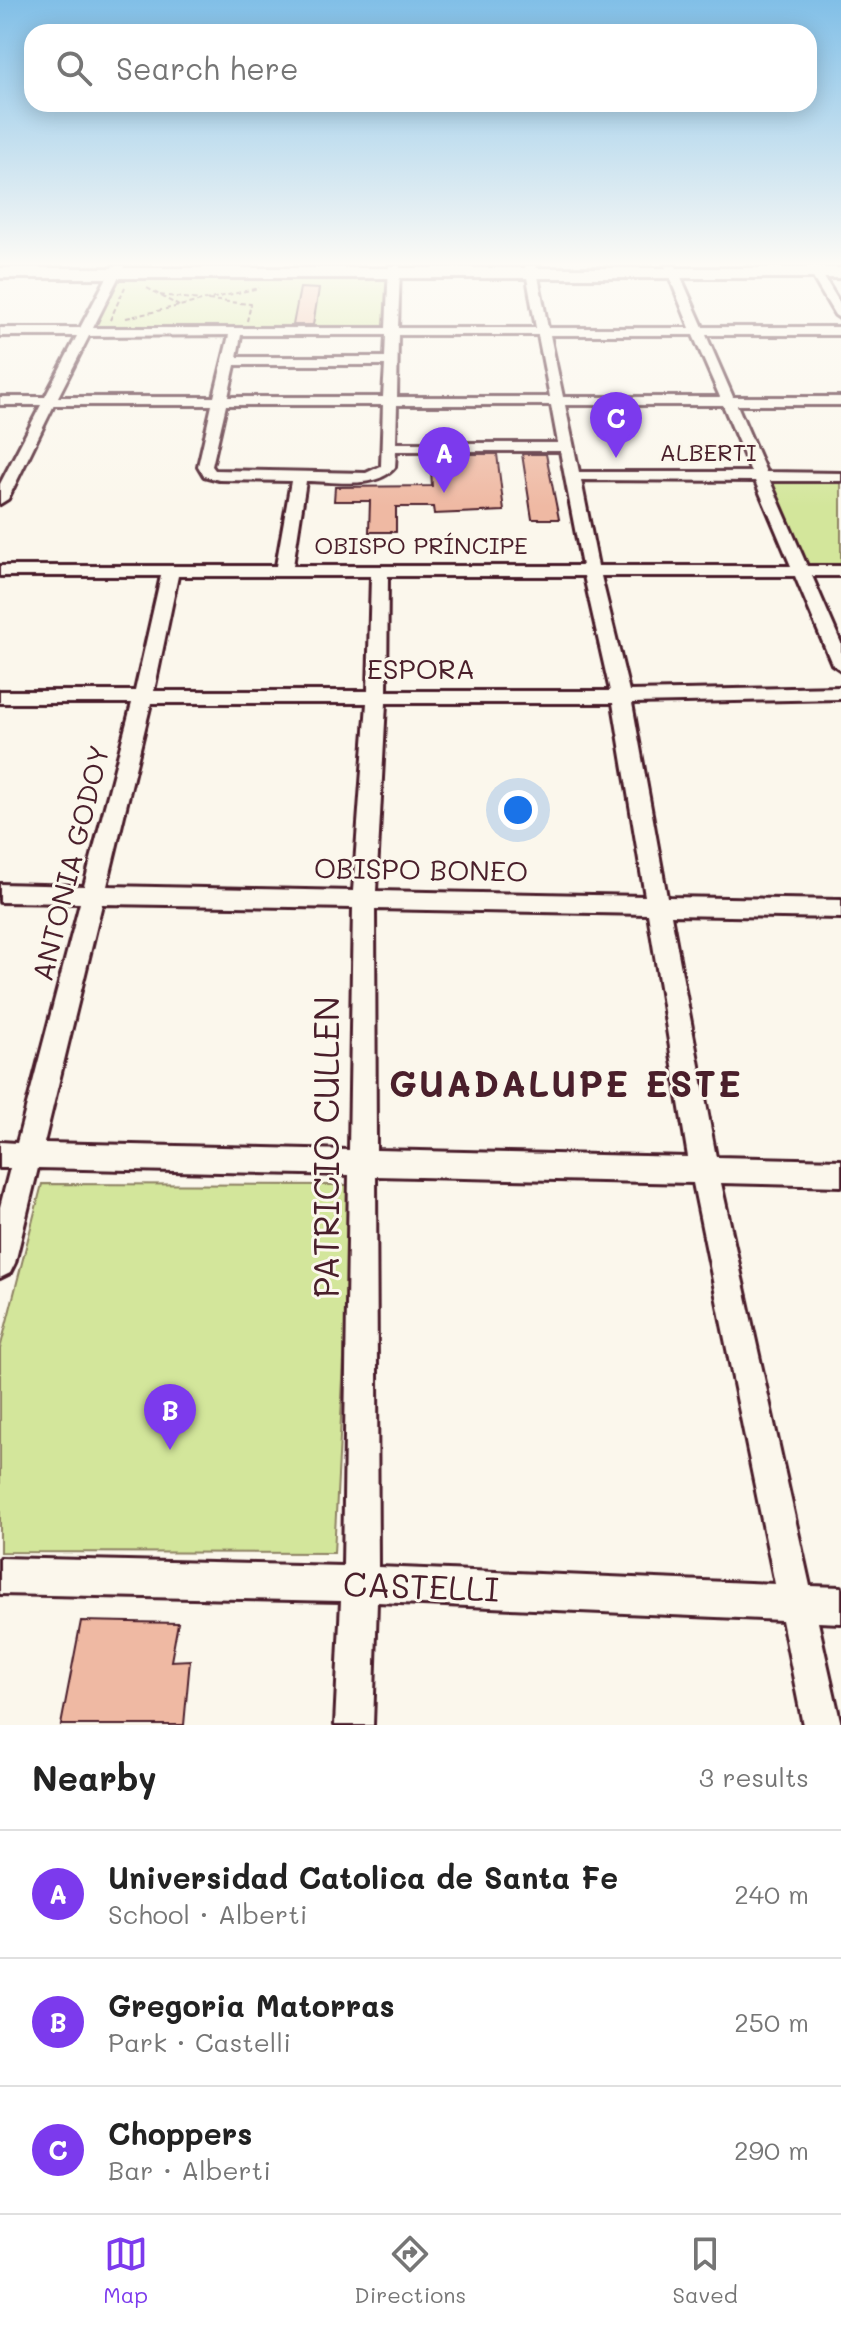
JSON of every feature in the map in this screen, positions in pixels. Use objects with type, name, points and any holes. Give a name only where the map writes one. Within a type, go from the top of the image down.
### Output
[{"type":"street","points":[[0,499],[5,477],[76,346]]},
{"type":"street","points":[[234,346],[205,466],[209,473],[366,477],[381,474],[388,467],[390,346]]},
{"type":"street","points":[[547,346],[591,570],[621,697],[704,1169],[822,1725]]},
{"type":"street","points":[[704,346],[841,664]]},
{"type":"street","points":[[229,361],[390,361]]},
{"type":"street","points":[[0,401],[841,401]]},
{"type":"street","points":[[388,447],[567,447]]},
{"type":"street","points":[[284,570],[299,476]]},
{"type":"street","name":"ALBERTI","points":[[574,476],[841,477]]},
{"type":"street","name":"ANTONIA GODOY","points":[[0,1263],[14,1156],[94,894],[171,570]]},
{"type":"street","name":"PATRICIO CULLEN","points":[[354,1725],[360,1584],[364,899],[377,696],[380,570]]},
{"type":"street","name":"OBISPO PRÍNCIPE","points":[[0,571],[841,571]]},
{"type":"street","name":"ESPORA","points":[[0,697],[621,697],[841,693]]},
{"type":"street","name":"OBISPO BONEO","points":[[0,893],[841,909]]},
{"type":"street","points":[[14,1156],[841,1173]]},
{"type":"street","name":"CASTELLI","points":[[0,1576],[360,1584],[841,1605]]},
{"type":"green space","points":[[770,481],[841,481],[841,565],[807,565]]},
{"type":"green space","points":[[42,1184],[353,1185],[334,1553],[0,1552],[0,1349]]},
{"type":"building","points":[[430,454],[497,454],[504,511],[434,514],[433,507],[396,507],[396,532],[369,532],[370,501],[334,501],[335,487],[432,486]]},
{"type":"building","points":[[522,454],[546,454],[559,519],[532,519]]},
{"type":"building","points":[[81,1621],[178,1623],[171,1661],[190,1660],[184,1725],[61,1725]]},
{"type":"place","name":"Choppers","points":[[616,458]]},
{"type":"place","name":"Universidad Catolica de Santa Fe","points":[[444,493]]},
{"type":"place","name":"Gregoria Matorras","points":[[170,1450]]},
{"type":"district","name":"GUADALUPE ESTE","points":[[566,1084]]}]
